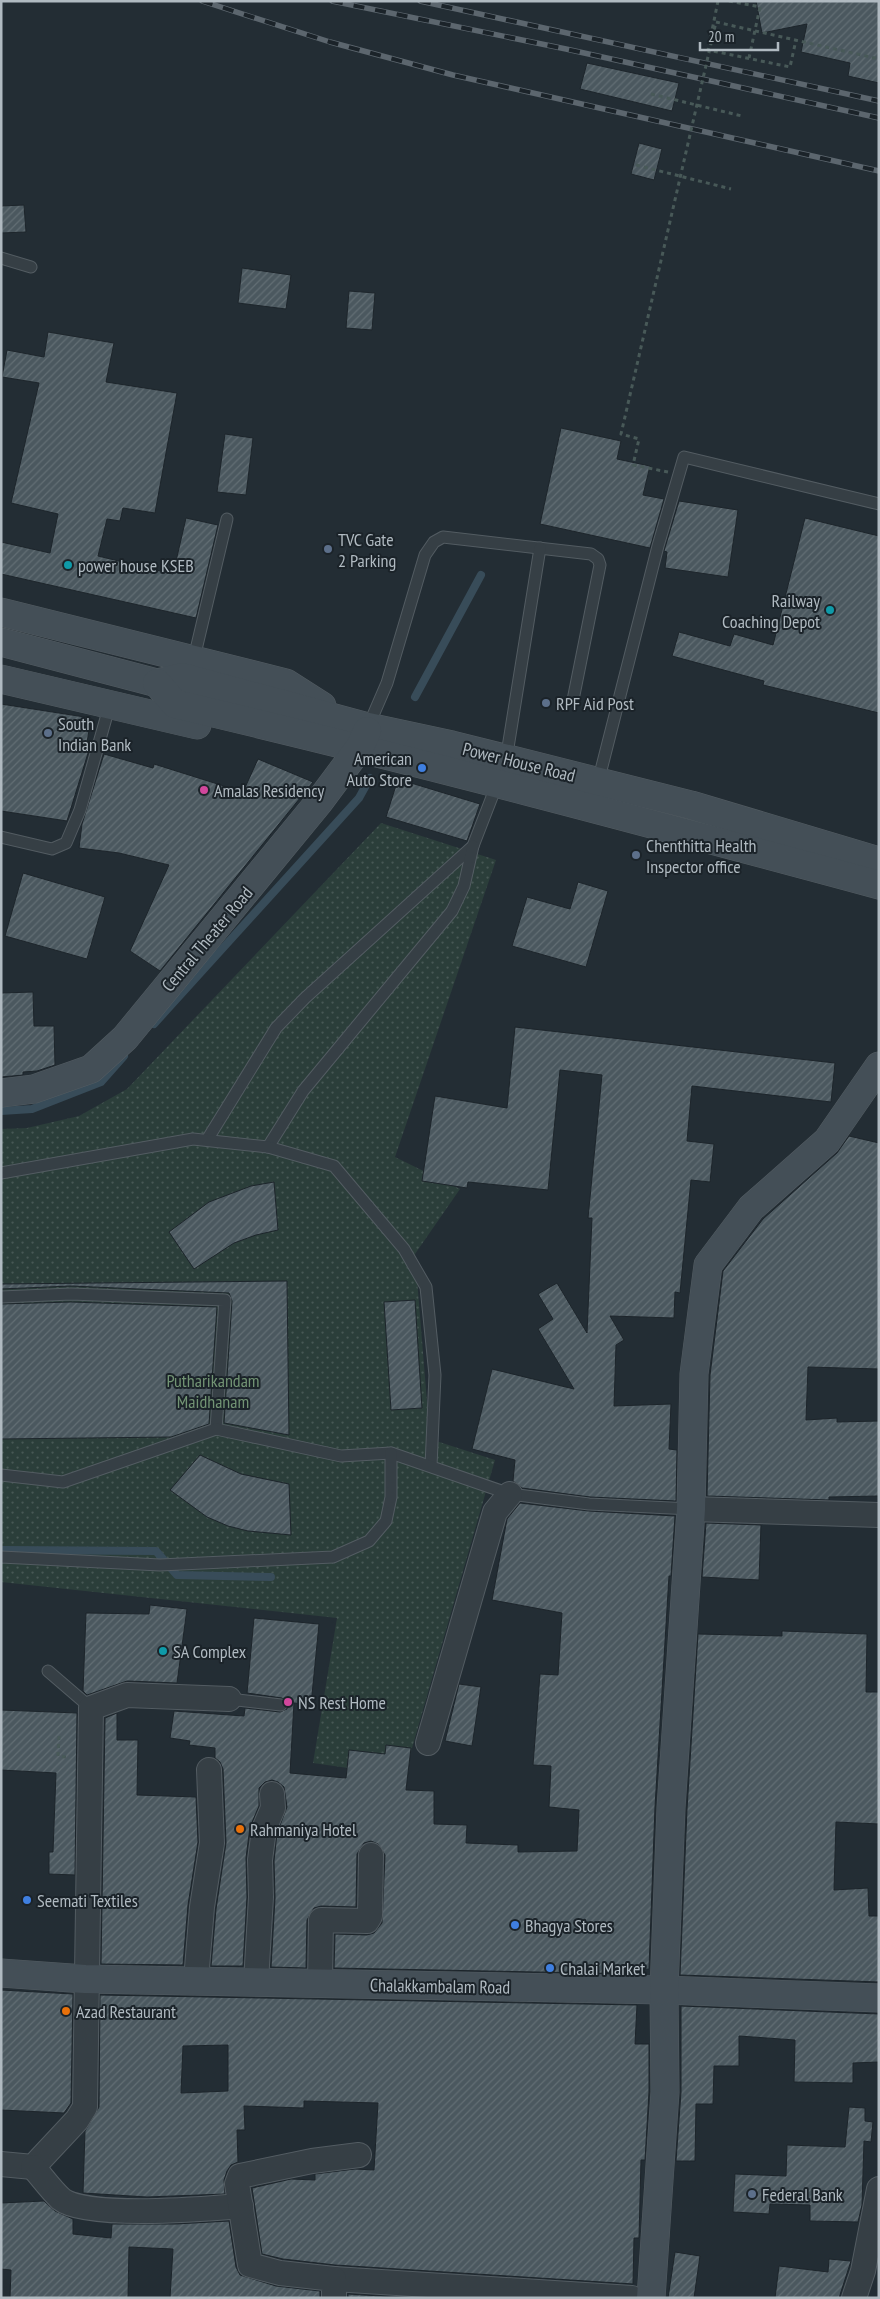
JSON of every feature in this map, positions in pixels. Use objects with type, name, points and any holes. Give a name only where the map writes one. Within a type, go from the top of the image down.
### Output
[{"type":"street","points":[[1,612],[194,658],[286,683],[353,734]]},
{"type":"street","points":[[1,642],[157,683],[182,677],[353,734],[502,770],[879,885]]},
{"type":"street","points":[[1,679],[197,725],[286,742],[353,734]]},
{"type":"street","name":"Central Theater Road","points":[[1,1093],[34,1089],[91,1069],[125,1038],[288,840],[353,734]]},
{"type":"street","name":"Power House Road","points":[[502,770],[598,782],[691,805],[879,861]]},
{"type":"street","points":[[651,2298],[665,2092],[664,1990],[671,1808],[691,1509],[694,1374],[708,1265],[750,1208],[827,1142],[879,1066]]},
{"type":"street","points":[[428,1743],[495,1512],[510,1494]]},
{"type":"street","points":[[691,1509],[879,1515]]},
{"type":"street","points":[[33,2167],[77,2120],[85,2107],[85,1979],[91,1708],[127,1695],[229,1700]]},
{"type":"street","points":[[196,1980],[202,1907],[212,1843],[209,1770]]},
{"type":"street","points":[[256,1982],[261,1897],[260,1860],[264,1829],[273,1808],[272,1794]]},
{"type":"street","points":[[320,1983],[321,1920],[367,1921],[370,1916],[371,1855]]},
{"type":"street","name":"Chalakkambalam Road","points":[[1,1972],[85,1979],[664,1990],[879,1998]]},
{"type":"street","points":[[359,2155],[312,2161],[240,2176],[237,2184],[250,2265],[334,2288],[632,2298]]},
{"type":"street","points":[[1,2164],[33,2167],[62,2200],[91,2210],[188,2210],[241,2206]]},
{"type":"street","points":[[854,2298],[862,2271],[879,2190]]},
{"type":"lane","points":[[1,258],[31,267]]},
{"type":"lane","points":[[598,782],[656,555],[684,457],[879,504]]},
{"type":"lane","points":[[194,658],[227,519]]},
{"type":"lane","points":[[353,734],[387,683],[425,555],[434,542],[443,537],[590,554],[598,559],[600,565],[573,700]]},
{"type":"lane","points":[[268,1147],[303,1092],[452,911],[464,886],[473,846],[502,770],[540,548]]},
{"type":"lane","points":[[1,838],[52,849],[66,843],[80,810],[110,704]]},
{"type":"lane","points":[[208,1140],[276,1028],[305,998],[473,846]]},
{"type":"lane","points":[[1,1173],[68,1163],[108,1153],[193,1139],[268,1147],[334,1166],[404,1249],[426,1287],[435,1375],[431,1466]]},
{"type":"lane","points":[[1,1297],[71,1294],[226,1300],[216,1429]]},
{"type":"lane","points":[[1,1475],[63,1482],[216,1429],[341,1456],[391,1453],[510,1494],[589,1504],[691,1509]]},
{"type":"lane","points":[[1,1558],[160,1565],[333,1557],[369,1541],[386,1521],[391,1497],[391,1453]]},
{"type":"lane","points":[[48,1671],[91,1708]]},
{"type":"lane","points":[[229,1700],[281,1705]]},
{"type":"path","points":[[718,1],[708,50],[790,67],[796,40]]},
{"type":"path","points":[[729,1],[760,7],[749,58]]},
{"type":"path","points":[[668,472],[634,464],[640,439],[621,434],[716,22],[879,59]]},
{"type":"path","points":[[651,94],[742,116]]},
{"type":"path","points":[[636,165],[731,189]]},
{"type":"green space","name":"Putharikandam Maidhanam","points":[[381,823],[496,860],[395,1157],[460,1189],[415,1254],[430,1439],[495,1460],[404,1776],[313,1763],[337,1618],[1,1582],[1,1129],[27,1128],[79,1116],[127,1089]]},
{"type":"building","points":[[756,1],[879,1],[879,83],[848,76],[850,63],[801,52],[807,24],[762,33]]},
{"type":"building","points":[[587,63],[679,83],[672,111],[580,89]]},
{"type":"building","points":[[639,143],[662,149],[654,180],[631,174]]},
{"type":"building","points":[[24,205],[26,232],[1,233],[1,206]]},
{"type":"building","points":[[242,268],[291,275],[286,309],[238,303]]},
{"type":"building","points":[[349,291],[375,293],[372,330],[346,328]]},
{"type":"building","points":[[48,332],[114,343],[106,382],[177,393],[155,513],[123,508],[120,521],[107,519],[98,556],[173,574],[186,518],[218,525],[196,618],[1,574],[1,542],[50,553],[58,514],[11,503],[39,383],[2,377],[7,350],[44,357]]},
{"type":"building","points":[[561,428],[621,441],[617,459],[650,466],[643,495],[664,499],[650,548],[540,524]]},
{"type":"building","points":[[225,434],[253,438],[246,495],[217,492]]},
{"type":"building","points":[[679,501],[738,510],[728,577],[665,568],[667,552],[664,551]]},
{"type":"building","name":"Railway Coaching Depot","points":[[805,518],[879,536],[879,713],[763,685],[764,681],[672,656],[679,632],[730,646],[734,634],[773,645]]},
{"type":"building","points":[[1,704],[91,718],[86,749],[89,750],[67,821],[1,811]]},
{"type":"building","points":[[104,754],[153,768],[154,764],[243,792],[258,759],[313,782],[160,971],[130,951],[169,865],[119,853],[79,848],[82,824]]},
{"type":"building","points":[[398,779],[480,804],[467,841],[386,817]]},
{"type":"building","points":[[23,873],[105,897],[87,959],[5,936]]},
{"type":"building","points":[[578,882],[608,891],[586,967],[512,946],[527,897],[570,909]]},
{"type":"building","points":[[33,992],[34,1026],[54,1026],[55,1065],[37,1071],[23,1072],[23,1075],[1,1077],[1,993]]},
{"type":"building","points":[[515,1027],[835,1063],[831,1102],[692,1086],[687,1141],[714,1144],[710,1182],[691,1180],[680,1293],[675,1292],[674,1318],[610,1316],[624,1340],[616,1345],[614,1406],[671,1404],[669,1449],[677,1450],[676,1501],[590,1497],[522,1488],[513,1481],[515,1460],[472,1449],[492,1369],[574,1389],[538,1329],[553,1319],[538,1294],[557,1283],[587,1333],[592,1218],[588,1218],[602,1075],[560,1070],[548,1190],[468,1182],[467,1188],[422,1181],[435,1096],[507,1108]]},
{"type":"building","points":[[849,1136],[879,1143],[879,1369],[808,1367],[806,1420],[837,1418],[837,1422],[879,1421],[879,1496],[829,1497],[829,1500],[707,1496],[710,1375],[723,1271],[763,1219],[837,1153]]},
{"type":"building","points":[[274,1182],[278,1230],[234,1243],[194,1269],[169,1232],[209,1202],[251,1186]]},
{"type":"building","points":[[287,1281],[289,1435],[224,1423],[232,1301],[229,1293],[71,1286],[1,1289],[1,1284]]},
{"type":"building","points":[[415,1300],[422,1408],[391,1410],[384,1302]]},
{"type":"building","points":[[71,1302],[217,1307],[209,1424],[171,1437],[1,1439],[1,1304]]},
{"type":"building","points":[[200,1455],[241,1474],[289,1484],[291,1535],[248,1531],[228,1526],[207,1517],[170,1490]]},
{"type":"building","points":[[520,1503],[589,1511],[675,1516],[671,1576],[669,1576],[655,1807],[649,1969],[638,1970],[638,1974],[334,1968],[335,1934],[367,1935],[374,1933],[382,1923],[385,1855],[378,1844],[371,1841],[364,1843],[357,1854],[356,1907],[321,1906],[314,1908],[307,1920],[306,1968],[271,1967],[275,1898],[274,1861],[277,1833],[287,1807],[284,1787],[272,1780],[265,1782],[259,1788],[259,1806],[250,1827],[246,1858],[247,1897],[243,1966],[211,1966],[216,1909],[226,1843],[223,1769],[220,1762],[215,1758],[215,1748],[189,1745],[190,1741],[170,1738],[174,1711],[244,1716],[245,1708],[280,1712],[287,1709],[288,1702],[282,1698],[247,1693],[254,1618],[319,1624],[311,1705],[294,1703],[290,1773],[346,1778],[349,1750],[385,1754],[386,1745],[411,1748],[406,1790],[434,1791],[434,1824],[467,1825],[466,1843],[518,1845],[518,1852],[577,1851],[579,1810],[549,1807],[551,1766],[533,1765],[540,1674],[558,1675],[562,1613],[492,1600],[507,1519]]},
{"type":"building","points":[[706,1523],[761,1525],[759,1580],[702,1577]]},
{"type":"building","points":[[150,1605],[187,1609],[177,1683],[127,1681],[87,1695],[83,1691],[86,1613],[149,1614]]},
{"type":"building","points":[[782,1631],[867,1634],[866,1692],[879,1692],[879,1824],[836,1822],[834,1890],[868,1888],[869,1916],[879,1916],[879,1982],[680,1975],[687,1809],[698,1634],[782,1636]]},
{"type":"building","points":[[459,1684],[481,1687],[472,1746],[445,1741]]},
{"type":"building","points":[[1,1710],[77,1713],[75,1875],[49,1874],[49,1852],[53,1852],[56,1773],[1,1770]]},
{"type":"building","points":[[117,1713],[117,1740],[138,1740],[137,1795],[196,1797],[198,1842],[188,1905],[183,1965],[101,1964],[105,1718]]},
{"type":"building","points":[[1,1990],[73,1994],[71,2103],[64,2113],[1,2110]]},
{"type":"building","points":[[100,1995],[637,2005],[635,2044],[649,2044],[649,2092],[645,2160],[641,2160],[639,2238],[634,2238],[633,2284],[335,2265],[283,2259],[262,2254],[252,2188],[291,2179],[315,2180],[315,2174],[355,2169],[374,2170],[378,2103],[304,2101],[304,2108],[244,2106],[245,2130],[237,2130],[238,2162],[231,2165],[227,2171],[224,2180],[225,2194],[147,2197],[83,2193],[85,2131],[99,2107]],"holes":[[[228,2045],[228,2091],[181,2093],[183,2046]]]},
{"type":"building","points":[[681,2006],[879,2014],[879,2062],[853,2063],[853,2083],[794,2082],[795,2040],[739,2036],[739,2066],[714,2066],[713,2104],[696,2104],[695,2161],[676,2161],[681,2092]]},
{"type":"building","points":[[849,2107],[865,2108],[865,2121],[873,2122],[871,2142],[864,2141],[862,2205],[858,2222],[810,2221],[810,2205],[770,2204],[769,2214],[733,2212],[735,2174],[786,2176],[787,2145],[845,2147]]},
{"type":"building","points":[[44,2201],[55,2211],[73,2219],[73,2234],[111,2238],[112,2224],[176,2224],[229,2221],[236,2267],[240,2275],[276,2286],[320,2291],[320,2298],[170,2298],[173,2249],[129,2247],[128,2298],[10,2298],[11,2270],[1,2269],[1,2203]]},
{"type":"building","points":[[675,2252],[700,2256],[694,2298],[668,2298]]},
{"type":"building","points":[[829,2259],[851,2261],[839,2298],[775,2298],[779,2266],[828,2272]]},
{"type":"building","points":[[348,2294],[412,2298],[348,2298]]},
{"type":"waterway","points":[[415,697],[481,575]]},
{"type":"waterway","points":[[154,1024],[359,798],[370,778]]},
{"type":"waterway","points":[[1,1111],[32,1109],[101,1082],[124,1056]]},
{"type":"waterway","points":[[1,1550],[156,1551],[177,1575],[271,1577]]},
{"type":"railway","points":[[202,1],[330,42],[453,75],[879,171]]},
{"type":"railway","points":[[332,1],[566,49],[879,118]]},
{"type":"railway","points":[[420,1],[879,101]]},
{"type":"place","name":"TVC Gate 2 Parking","points":[[328,549]]},
{"type":"place","name":"power house KSEB","points":[[68,565]]},
{"type":"place","name":"Railway Coaching Depot","points":[[830,610]]},
{"type":"place","name":"RPF Aid Post","points":[[546,703]]},
{"type":"place","name":"South Indian Bank","points":[[48,733]]},
{"type":"place","name":"American Auto Store","points":[[422,768]]},
{"type":"place","name":"Amalas Residency","points":[[204,790]]},
{"type":"place","name":"Chenthitta Health Inspector office","points":[[636,855]]},
{"type":"place","name":"SA Complex","points":[[163,1651]]},
{"type":"place","name":"NS Rest Home","points":[[288,1702]]},
{"type":"place","name":"Rahmaniya Hotel","points":[[240,1829]]},
{"type":"place","name":"Seemati Textiles","points":[[27,1900]]},
{"type":"place","name":"Bhagya Stores","points":[[515,1925]]},
{"type":"place","name":"Chalai Market","points":[[550,1968]]},
{"type":"place","name":"Azad Restaurant","points":[[66,2011]]},
{"type":"place","name":"Federal Bank","points":[[752,2194]]}]
